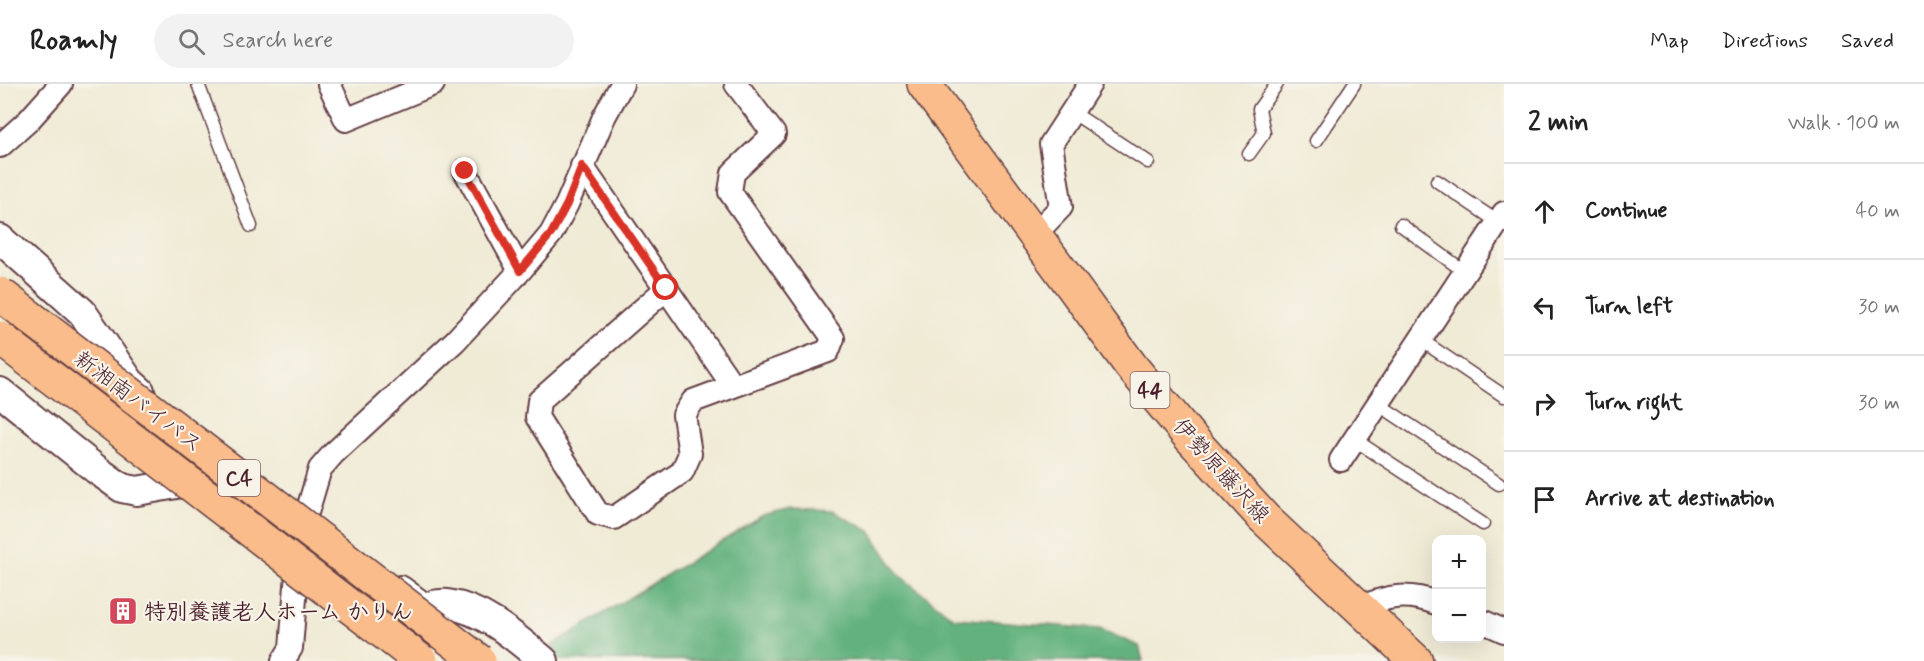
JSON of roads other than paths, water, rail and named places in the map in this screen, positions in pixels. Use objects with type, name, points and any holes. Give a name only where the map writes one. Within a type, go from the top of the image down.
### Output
[{"type":"main road","name":"伊勢原藤沢線","points":[[924,84],[1131,366],[1189,436],[1264,518],[1416,661]]},
{"type":"main road","name":"新湘南バイパス","points":[[0,294],[479,661]]},
{"type":"main road","name":"新湘南バイパス","points":[[0,339],[421,661]]},
{"type":"street","points":[[0,146],[28,121],[61,84]]},
{"type":"street","points":[[329,84],[346,120],[433,84]]},
{"type":"street","points":[[283,661],[291,648],[303,527],[320,469],[333,453],[455,341],[551,234],[567,204],[604,117],[622,84]]},
{"type":"street","points":[[666,288],[539,401],[537,417],[598,514],[614,518],[682,472],[690,454],[684,415],[693,401],[828,351],[833,338],[730,192],[733,173],[774,134],[736,84]]},
{"type":"street","points":[[1035,234],[1061,207],[1051,144],[1090,84]]},
{"type":"street","points":[[582,166],[734,386]]},
{"type":"street","points":[[465,171],[520,271]]},
{"type":"street","points":[[1341,460],[1501,218]]},
{"type":"street","points":[[0,239],[82,312],[130,382],[466,661]]},
{"type":"street","points":[[0,392],[122,488],[137,491],[221,476],[303,527],[423,608],[444,604],[467,609],[490,621],[544,661]]},
{"type":"street","points":[[1359,608],[1378,600],[1408,595],[1432,602]]},
{"type":"street","points":[[1486,623],[1504,631]]},
{"type":"lane","points":[[198,84],[251,226]]},
{"type":"lane","points":[[1249,154],[1264,132],[1259,109],[1277,84]]},
{"type":"lane","points":[[1316,141],[1354,84]]},
{"type":"lane","points":[[1072,112],[1148,162]]},
{"type":"lane","points":[[1437,181],[1501,218]]},
{"type":"lane","points":[[1401,225],[1465,272]]},
{"type":"lane","points":[[1421,340],[1504,396]]},
{"type":"lane","points":[[1378,404],[1499,484]]},
{"type":"lane","points":[[1355,440],[1483,524]]},
{"type":"place","name":"特別養護老人ホーム かりん","points":[[123,611]]}]
